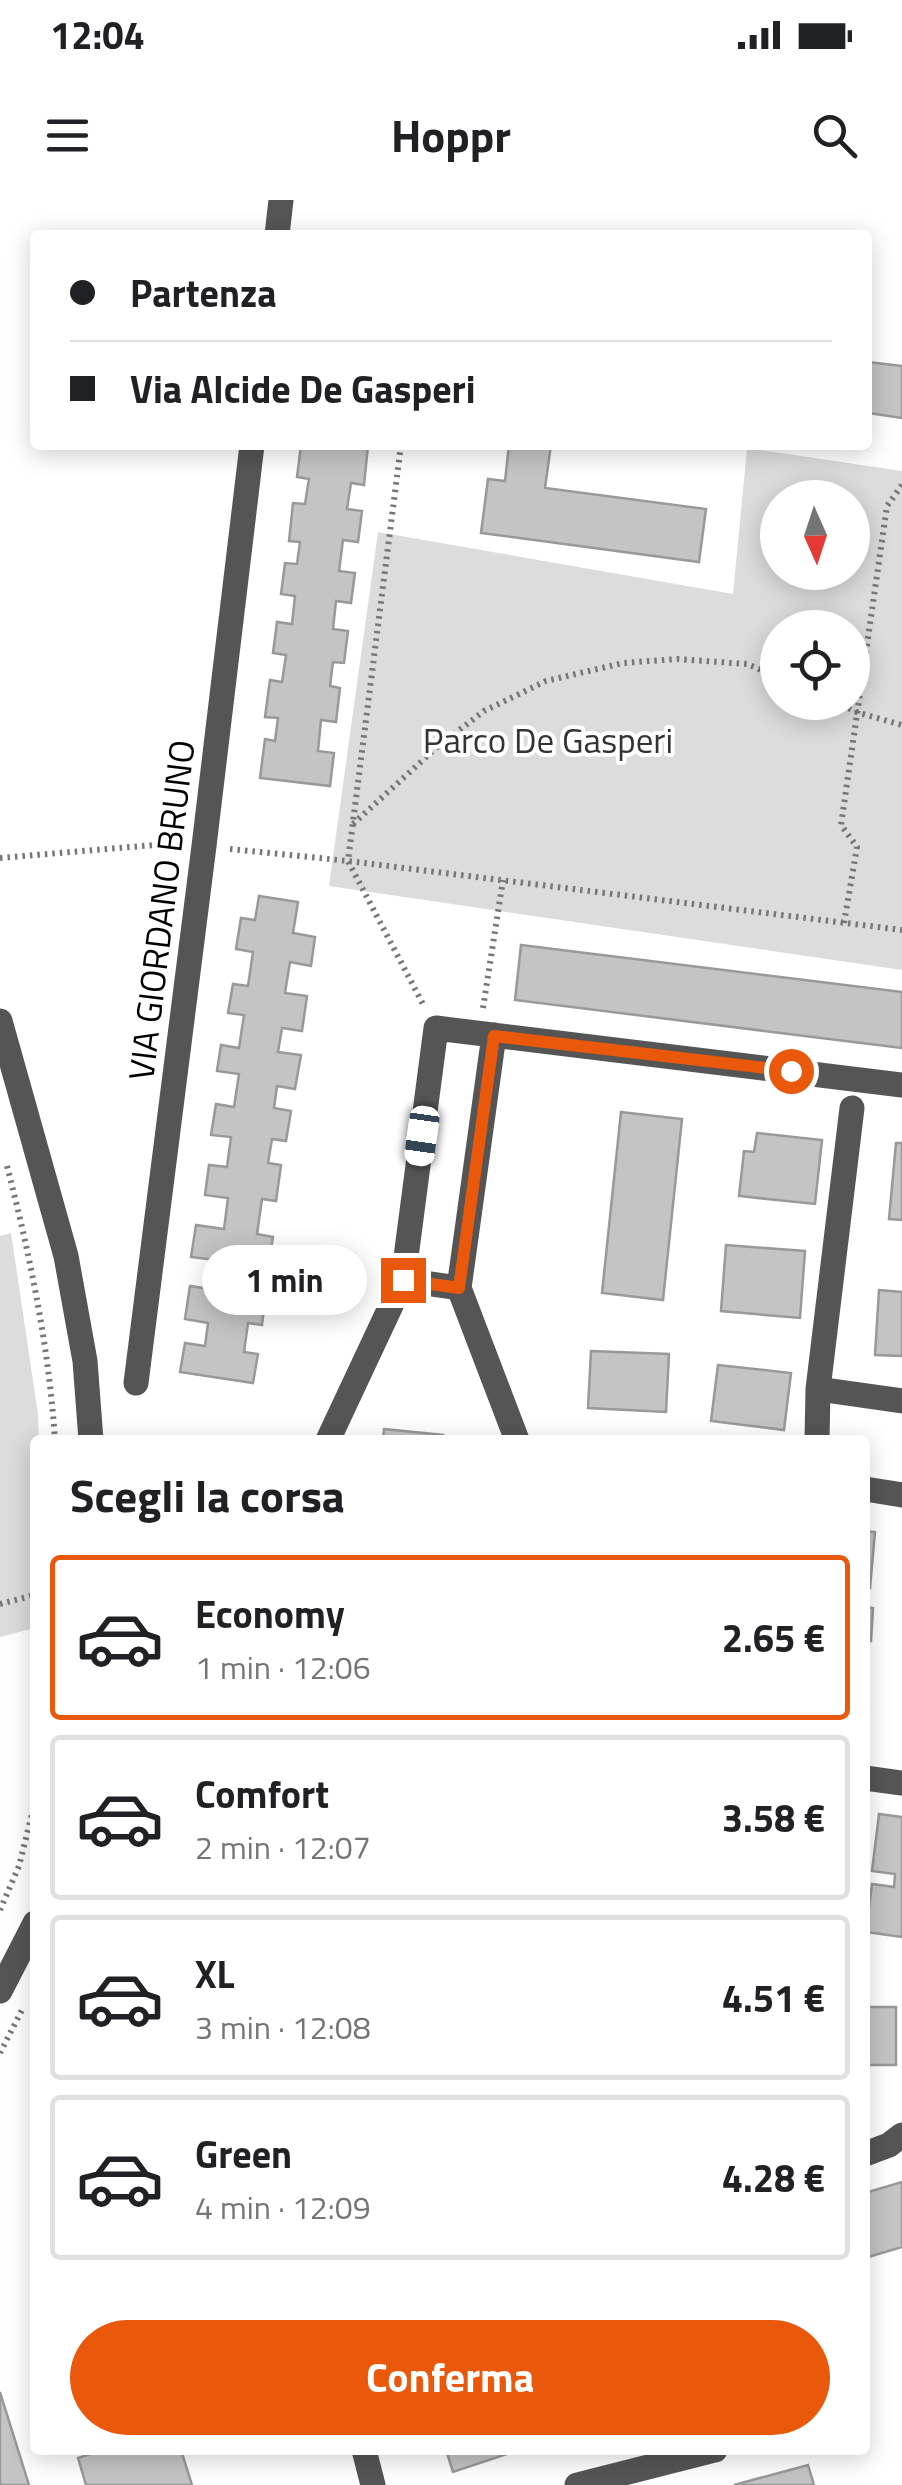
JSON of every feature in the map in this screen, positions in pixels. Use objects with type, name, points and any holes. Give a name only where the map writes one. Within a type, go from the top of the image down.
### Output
[{"type":"street","points":[[278,230],[281,200]]},
{"type":"street","name":"VIA GIORDANO BRUNO","points":[[136,1383],[251,450]]},
{"type":"street","points":[[0,1020],[66,1256],[85,1362],[91,1435]]},
{"type":"street","points":[[330,1435],[403,1280],[436,1028],[902,1084]]},
{"type":"street","points":[[486,1034],[459,1288],[514,1435]]},
{"type":"street","points":[[818,1435],[818,1390],[852,1108]]},
{"type":"street","points":[[403,1280],[459,1288]]},
{"type":"street","points":[[818,1390],[902,1401]]},
{"type":"street","points":[[870,1490],[902,1495]]},
{"type":"street","points":[[870,1779],[902,1784]]},
{"type":"street","points":[[0,1991],[30,1933]]},
{"type":"street","points":[[870,2152],[890,2145],[902,2135]]},
{"type":"street","points":[[365,2455],[373,2485]]},
{"type":"street","points":[[577,2485],[695,2455]]},
{"type":"path","points":[[400,450],[348,861],[436,1028]]},
{"type":"path","points":[[870,632],[887,506],[902,486]]},
{"type":"path","points":[[353,824],[436,748],[484,711],[546,681],[623,663],[676,659],[747,664],[760,669]]},
{"type":"path","points":[[870,716],[902,725]]},
{"type":"path","points":[[844,924],[857,848],[841,825],[858,720]]},
{"type":"path","points":[[0,858],[176,843],[902,930]]},
{"type":"path","points":[[486,1034],[503,880]]},
{"type":"path","points":[[4,1156],[22,1225],[52,1390],[55,1435]]},
{"type":"path","points":[[0,1604],[30,1596]]},
{"type":"path","points":[[0,1910],[19,1866],[30,1822]]},
{"type":"path","points":[[0,2053],[26,2002]]},
{"type":"green space","name":"Parco De Gasperi","points":[[747,450],[902,471],[902,970],[329,886],[378,532],[733,594]]},
{"type":"green space","points":[[11,1233],[39,1435],[30,1435],[30,1629],[0,1637],[0,1236]]},
{"type":"building","points":[[872,362],[902,366],[902,418],[872,414]]},
{"type":"building","points":[[300,450],[368,450],[364,485],[351,483],[347,509],[362,511],[358,542],[343,540],[339,571],[355,573],[351,603],[336,601],[333,629],[348,631],[344,663],[333,662],[330,686],[340,688],[336,722],[321,720],[318,751],[334,753],[330,786],[260,778],[265,739],[275,741],[278,718],[265,717],[270,680],[282,682],[286,655],[273,653],[277,622],[292,624],[295,596],[281,594],[285,563],[297,564],[300,542],[289,541],[293,503],[305,504],[309,479],[297,477]]},
{"type":"building","points":[[508,450],[550,450],[545,488],[706,509],[699,562],[481,533],[488,479],[505,481]]},
{"type":"building","points":[[259,896],[298,902],[293,933],[315,937],[311,966],[290,962],[285,993],[307,996],[302,1031],[282,1028],[278,1052],[301,1055],[295,1089],[277,1086],[274,1108],[291,1111],[286,1141],[272,1139],[268,1163],[281,1165],[276,1201],[262,1199],[257,1234],[273,1237],[268,1268],[255,1266],[251,1297],[265,1300],[262,1325],[248,1323],[244,1352],[258,1354],[253,1383],[180,1372],[185,1343],[205,1346],[208,1323],[185,1319],[190,1286],[210,1289],[215,1260],[191,1257],[196,1225],[224,1229],[228,1198],[205,1195],[209,1165],[227,1167],[231,1137],[211,1135],[216,1104],[234,1107],[239,1074],[217,1071],[221,1045],[239,1048],[244,1015],[228,1013],[233,984],[248,986],[253,952],[236,949],[241,918],[255,920]]},
{"type":"building","points":[[521,945],[902,992],[902,1048],[515,1000]]},
{"type":"building","points":[[621,1112],[682,1119],[663,1300],[602,1293]]},
{"type":"building","points":[[757,1133],[822,1140],[815,1204],[739,1196],[744,1151],[754,1152]]},
{"type":"building","points":[[896,1143],[902,1143],[902,1220],[889,1219]]},
{"type":"building","points":[[726,1245],[805,1251],[800,1318],[721,1311]]},
{"type":"building","points":[[879,1290],[902,1292],[902,1356],[875,1355]]},
{"type":"building","points":[[591,1351],[669,1354],[666,1412],[588,1408]]},
{"type":"building","points":[[718,1365],[791,1373],[784,1430],[711,1421]]},
{"type":"building","points":[[384,1429],[443,1435],[383,1435]]},
{"type":"building","points":[[870,1532],[875,1532],[870,1588]]},
{"type":"building","points":[[870,1608],[873,1608],[870,1641]]},
{"type":"building","points":[[879,1814],[902,1817],[902,1937],[870,1933],[872,1884],[894,1887],[895,1874],[872,1871]]},
{"type":"building","points":[[870,2007],[896,2007],[896,2065],[870,2065]]},
{"type":"building","points":[[902,2182],[902,2247],[870,2257],[870,2192]]},
{"type":"building","points":[[0,2392],[29,2485],[0,2485]]},
{"type":"building","points":[[183,2455],[192,2485],[86,2485],[78,2458]]},
{"type":"building","points":[[448,2455],[504,2455],[453,2472]]},
{"type":"building","points":[[808,2465],[814,2485],[734,2485]]},
{"type":"route","points":[[403,1280],[459,1288],[494,1036],[791,1071]]}]
